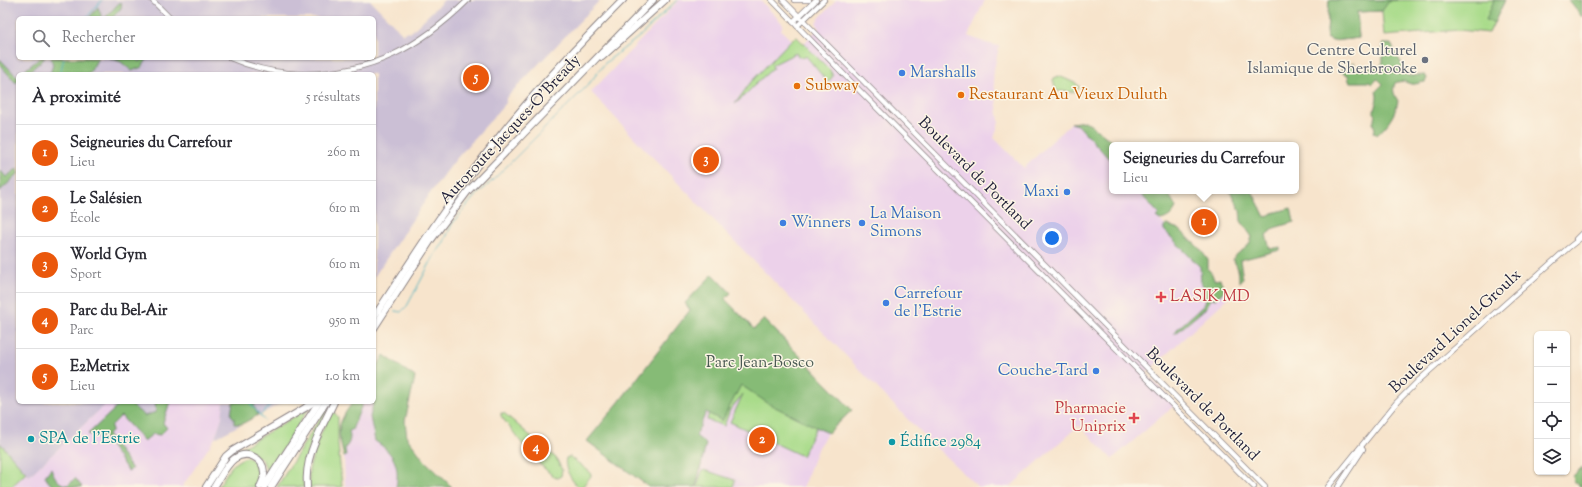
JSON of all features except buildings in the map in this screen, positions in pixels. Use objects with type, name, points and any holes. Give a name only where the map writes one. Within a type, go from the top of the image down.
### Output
[{"type":"highway","name":"Autoroute Jacques-O'Bready","points":[[376,314],[436,223],[493,145],[557,68],[623,0]]},
{"type":"highway","name":"Autoroute Jacques-O'Bready","points":[[376,325],[432,240],[460,201],[496,161],[653,0]]},
{"type":"highway","points":[[567,88],[665,0]]},
{"type":"highway","points":[[206,487],[226,456],[232,451],[310,404]]},
{"type":"highway","points":[[264,487],[318,404]]},
{"type":"highway","points":[[271,487],[325,404]]},
{"type":"highway","points":[[307,487],[306,475],[311,452],[317,434],[333,404]]},
{"type":"highway","points":[[214,487],[232,461],[241,456],[248,455],[259,460],[264,470],[260,487]]},
{"type":"main road","points":[[152,0],[168,16]]},
{"type":"main road","points":[[334,72],[359,67],[394,55],[415,44],[434,31],[468,0]]},
{"type":"main road","name":"Boulevard de Portland","points":[[772,0],[1254,487]]},
{"type":"main road","name":"Boulevard de Portland","points":[[783,0],[1256,478],[1267,487]]},
{"type":"main road","points":[[794,0],[809,0]]},
{"type":"main road","points":[[795,24],[816,0]]},
{"type":"main road","points":[[801,18],[824,0]]},
{"type":"main road","points":[[236,60],[280,72]]},
{"type":"main road","name":"Boulevard Lionel-Groulx","points":[[1568,248],[1582,233]]},
{"type":"main road","name":"Boulevard Lionel-Groulx","points":[[1328,487],[1367,441],[1397,402],[1417,382],[1582,237]]},
{"type":"main road","name":"Boulevard Lionel-Groulx","points":[[1338,487],[1367,441]]},
{"type":"main road","points":[[1323,487],[1334,479]]},
{"type":"shaded area","points":[[0,0],[370,0],[403,34],[407,31],[410,33],[444,0],[600,0],[506,98],[506,103],[456,159],[431,192],[376,274],[376,72],[16,72],[16,404],[106,404],[29,476],[0,443]]},
{"type":"shaded area","points":[[679,0],[760,0],[783,24],[781,30],[791,40],[803,44],[819,28],[816,22],[836,0],[985,0],[968,36],[999,46],[993,74],[999,122],[994,138],[1024,168],[1071,123],[1078,125],[1109,159],[1109,194],[1141,194],[1159,214],[1157,217],[1230,296],[1146,373],[1176,404],[1112,459],[1079,425],[1010,487],[978,487],[925,437],[591,92]]},
{"type":"shaded area","points":[[745,392],[828,433],[818,447],[803,487],[696,487],[706,444],[696,436],[706,412]]},
{"type":"shaded area","points":[[106,404],[110,404],[142,439],[167,404],[224,404],[222,417],[215,438],[182,487],[11,487],[26,473],[29,476]]},
{"type":"shaded area","points":[[110,404],[167,404],[142,439]]},
{"type":"shaded area","points":[[224,404],[280,404],[215,438],[222,417]]},
{"type":"shaded area","points":[[362,404],[373,404],[370,417],[375,441],[384,446],[395,460],[398,477],[396,487],[345,487],[345,448],[348,445],[349,431],[352,430]]},
{"type":"green space","points":[[1329,0],[1505,0],[1489,33],[1459,30],[1384,36],[1382,11],[1357,12],[1359,38],[1333,41],[1327,38]]},
{"type":"green space","points":[[1329,0],[1397,0],[1389,1],[1382,11],[1357,12],[1359,38],[1333,41],[1327,38]]},
{"type":"green space","points":[[1494,0],[1505,0],[1494,23],[1486,20]]},
{"type":"green space","points":[[1568,0],[1582,0],[1582,17]]},
{"type":"green space","points":[[119,3],[122,3],[121,8],[114,16],[107,16]]},
{"type":"green space","points":[[98,7],[101,16],[91,16]]},
{"type":"green space","points":[[797,37],[830,70],[833,76],[828,82],[824,81],[825,79],[806,56],[804,58],[798,56],[796,53],[772,65],[773,68],[735,104],[750,83],[792,39]]},
{"type":"green space","points":[[1382,44],[1391,44],[1408,76],[1425,75],[1427,78],[1425,82],[1414,84],[1402,81],[1395,83],[1394,90],[1398,101],[1397,106],[1390,120],[1377,135],[1374,132],[1375,129],[1373,123],[1376,115],[1374,113],[1377,97],[1376,91],[1383,84],[1377,78],[1372,84],[1369,82],[1350,82],[1348,75],[1341,72],[1342,69],[1354,63],[1354,68],[1356,69],[1380,67],[1383,62]]},
{"type":"green space","points":[[0,59],[16,76],[16,83],[0,65]]},
{"type":"green space","points":[[38,60],[43,60],[28,72],[22,72]]},
{"type":"green space","points":[[52,60],[97,60],[90,72],[51,72],[53,65]]},
{"type":"green space","points":[[116,60],[137,60],[139,62],[142,60],[147,60],[142,67],[132,71],[121,62]]},
{"type":"green space","points":[[1059,76],[1077,84],[1079,87],[1076,92],[1056,91],[1053,80],[1055,77]]},
{"type":"green space","points":[[1085,121],[1113,142],[1109,142],[1109,159],[1078,125],[1071,123]]},
{"type":"green space","points":[[0,170],[6,177],[16,170],[16,176],[0,191]]},
{"type":"green space","points":[[1141,194],[1169,194],[1176,207],[1170,216],[1165,219],[1160,220],[1156,217],[1159,214]]},
{"type":"green space","points":[[1232,194],[1254,194],[1265,217],[1291,208],[1294,222],[1274,228],[1266,235],[1270,249],[1280,247],[1280,250],[1240,260],[1243,279],[1239,282],[1238,271],[1233,260],[1235,256],[1246,248],[1252,237],[1241,221],[1240,210]]},
{"type":"green space","points":[[1167,225],[1179,229],[1200,249],[1208,260],[1208,269],[1214,280],[1220,279],[1225,290],[1216,299],[1211,298],[1206,308],[1176,333],[1174,333],[1175,331],[1204,305],[1206,299],[1203,297],[1200,267],[1164,230],[1164,227]]},
{"type":"green space","points":[[713,274],[731,293],[725,299],[754,329],[764,319],[852,410],[828,433],[769,404],[741,385],[722,421],[706,412],[696,436],[706,444],[696,487],[649,487],[587,441],[690,310],[685,303]]},
{"type":"green space","name":"Parc Jean-Bosco","points":[[733,308],[754,329],[764,319],[852,410],[828,433],[816,427],[802,456],[730,422],[743,394],[730,410],[724,426],[707,420]]},
{"type":"green space","points":[[384,355],[415,377],[405,421],[407,438],[425,461],[452,487],[396,487],[396,466],[387,450],[375,441],[370,417],[373,404],[376,404],[376,369]]},
{"type":"green space","points":[[120,404],[130,404],[145,416],[156,412],[155,404],[169,404],[163,423],[167,428],[160,435],[153,434],[144,441],[121,416],[111,426],[112,431],[108,435],[132,469],[128,471],[104,437],[88,434]]},
{"type":"green space","points":[[233,404],[255,404],[254,406],[258,415],[242,424],[234,424],[234,418],[231,415]]},
{"type":"green space","points":[[330,404],[308,452],[304,474],[304,487],[277,487]]},
{"type":"green space","points":[[352,404],[362,404],[352,430],[349,431],[350,440],[345,448],[346,456],[344,457],[339,434],[343,416]]},
{"type":"green space","points":[[309,408],[268,473],[262,459],[250,452],[245,452],[233,457],[211,487],[208,487],[226,460],[233,453]]},
{"type":"green space","points":[[332,410],[338,417],[338,444],[342,487],[309,487],[309,469],[318,440]]},
{"type":"green space","points":[[501,413],[504,413],[556,458],[562,470],[561,476],[557,478],[554,477],[534,459],[501,416]]},
{"type":"green space","points":[[0,443],[26,473],[11,487],[0,487]]},
{"type":"green space","points":[[247,457],[257,463],[261,469],[262,473],[260,482],[257,487],[218,487],[233,465]]},
{"type":"green space","points":[[568,457],[590,472],[591,476],[582,487],[578,487],[569,474],[565,462],[566,458]]},
{"type":"green space","points":[[1582,467],[1581,487],[1574,481],[1573,476]]},
{"type":"green space","points":[[51,468],[55,477],[62,484],[68,485],[75,478],[82,487],[53,487],[45,476]]},
{"type":"green space","points":[[704,470],[735,480],[733,487],[697,487],[702,471]]},
{"type":"waterway","points":[[88,16],[102,0]]},
{"type":"waterway","points":[[395,311],[401,312],[407,306],[435,254],[443,244],[452,224],[474,197],[490,183],[588,85],[605,63],[640,36],[677,0]]},
{"type":"waterway","points":[[60,72],[64,60]]},
{"type":"waterway","points":[[251,404],[264,420]]},
{"type":"waterway","points":[[261,415],[271,404]]},
{"type":"place","name":"Centre Culturel Islamique de Sherbrooke","points":[[1425,60]]},
{"type":"place","name":"Marshalls","points":[[902,73]]},
{"type":"place","name":"E2Metrix","points":[[476,78]]},
{"type":"place","name":"Subway","points":[[797,86]]},
{"type":"place","name":"Restaurant Au Vieux Duluth","points":[[961,95]]},
{"type":"place","name":"World Gym","points":[[706,160]]},
{"type":"place","name":"Maxi","points":[[1067,192]]},
{"type":"place","name":"Seigneuries du Carrefour","points":[[1204,222]]},
{"type":"place","name":"Winners","points":[[783,223]]},
{"type":"place","name":"La Maison Simons","points":[[862,223]]},
{"type":"place","name":"LASIK MD","points":[[1161,297]]},
{"type":"place","name":"Carrefour de l'Estrie","points":[[886,303]]},
{"type":"place","name":"Couche-Tard","points":[[1096,371]]},
{"type":"place","name":"Pharmacie Uniprix","points":[[1134,418]]},
{"type":"place","name":"SPA de l'Estrie","points":[[31,439]]},
{"type":"place","name":"Le Salésien","points":[[762,440]]},
{"type":"place","name":"Édifice 2984","points":[[892,442]]},
{"type":"place","name":"Parc du Bel-Air","points":[[536,448]]}]
